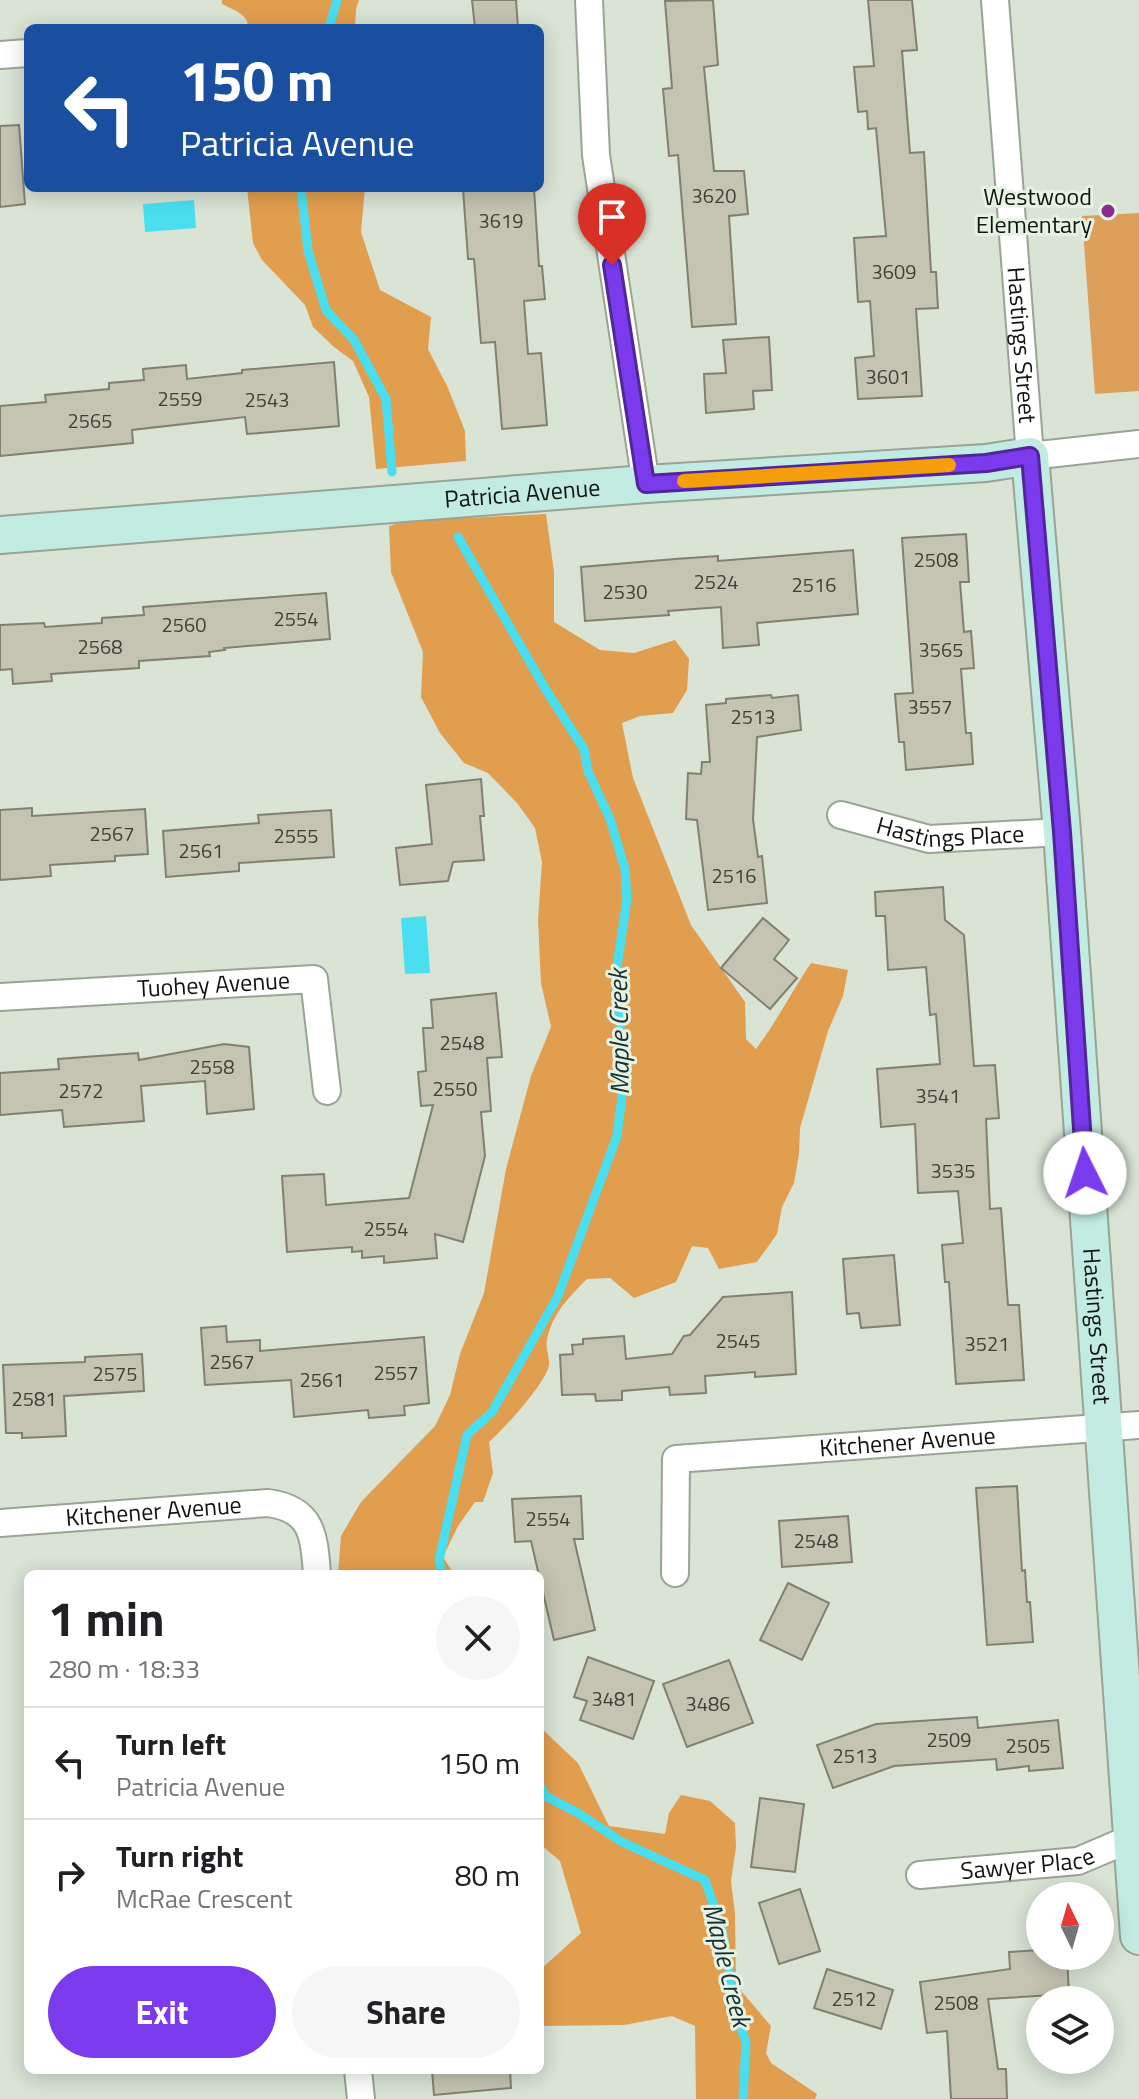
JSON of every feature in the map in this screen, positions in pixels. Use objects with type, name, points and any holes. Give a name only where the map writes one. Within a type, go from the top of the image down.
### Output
[{"type":"street","points":[[589,0],[596,155],[646,484]]},
{"type":"street","name":"Hastings Street","points":[[995,0],[1062,832],[1102,1427],[1135,1836],[1139,1936]]},
{"type":"street","points":[[0,55],[24,53]]},
{"type":"street","name":"Patricia Avenue","points":[[0,535],[646,484],[986,463],[1139,444]]},
{"type":"street","name":"Hastings Place","points":[[841,815],[929,839],[1062,832]]},
{"type":"street","name":"Tuohey Avenue","points":[[0,997],[314,979],[327,1091]]},
{"type":"street","name":"Kitchener Avenue","points":[[675,1573],[676,1459],[1139,1425]]},
{"type":"street","name":"Kitchener Avenue","points":[[0,1523],[268,1503],[292,1508],[304,1517],[314,1538],[317,1570]]},
{"type":"street","name":"Sawyer Place","points":[[920,1875],[1078,1861],[1135,1836]]},
{"type":"street","points":[[358,2074],[361,2099]]},
{"type":"shaded area","points":[[222,0],[359,0],[355,24],[248,24],[243,16],[222,4]]},
{"type":"shaded area","points":[[247,192],[365,192],[361,232],[380,290],[431,317],[428,349],[465,431],[466,461],[376,469],[369,397],[353,361],[313,327],[305,305],[262,260],[253,243]]},
{"type":"shaded area","points":[[1139,213],[1139,391],[1095,394],[1082,216]]},
{"type":"shaded area","points":[[546,514],[554,572],[554,622],[600,650],[634,653],[675,640],[689,659],[687,690],[673,713],[640,716],[622,723],[633,778],[691,925],[745,1002],[746,1039],[756,1049],[811,963],[848,970],[843,996],[828,1031],[800,1128],[794,1183],[782,1207],[777,1234],[757,1262],[719,1269],[708,1248],[692,1246],[676,1282],[634,1298],[610,1278],[587,1279],[568,1299],[553,1322],[547,1343],[549,1365],[540,1383],[514,1417],[489,1442],[493,1473],[483,1502],[475,1502],[458,1526],[443,1557],[451,1570],[338,1570],[341,1536],[361,1502],[435,1426],[450,1395],[460,1354],[484,1293],[506,1169],[531,1076],[551,1027],[541,983],[538,920],[542,862],[535,828],[517,803],[488,773],[464,763],[440,733],[421,697],[423,652],[391,572],[389,526],[405,521]]},
{"type":"shaded area","points":[[544,1731],[578,1763],[609,1826],[665,1834],[669,1813],[681,1795],[710,1801],[735,1823],[736,1847],[731,1881],[735,1914],[736,1985],[771,2026],[766,2053],[771,2063],[817,2094],[815,2099],[696,2099],[695,2026],[672,2016],[624,2025],[544,2026],[544,1966],[581,1933],[560,1861],[544,1847]]},
{"type":"water","points":[[194,200],[196,228],[145,232],[143,204]]},
{"type":"water","points":[[426,916],[430,973],[405,974],[401,918]]},
{"type":"building","points":[[472,0],[516,0],[518,24],[475,24]]},
{"type":"building","points":[[713,0],[718,65],[704,67],[714,171],[744,171],[748,214],[729,216],[736,324],[692,327],[678,155],[669,156],[663,89],[672,88],[665,1]]},
{"type":"building","points":[[868,0],[912,0],[917,50],[902,51],[910,153],[924,152],[931,272],[936,272],[938,308],[916,309],[922,396],[858,399],[855,358],[874,356],[870,301],[858,302],[854,238],[886,236],[876,128],[868,129],[867,111],[858,112],[854,67],[874,66]]},
{"type":"building","points":[[19,125],[25,204],[0,207],[0,126]]},
{"type":"building","points":[[463,192],[534,192],[539,266],[542,266],[545,299],[524,301],[528,354],[541,353],[547,425],[502,429],[495,342],[481,343],[474,259],[468,259]]},
{"type":"building","points":[[769,337],[772,390],[753,391],[754,409],[706,413],[704,374],[726,373],[723,340]]},
{"type":"building","points":[[334,362],[339,426],[247,434],[245,417],[132,430],[133,443],[0,456],[0,406],[46,402],[45,395],[109,389],[109,383],[144,380],[143,369],[186,365],[187,379],[242,373],[242,370]]},
{"type":"building","points":[[966,534],[969,582],[960,582],[964,632],[971,631],[974,668],[961,669],[966,733],[971,733],[973,764],[906,770],[904,742],[899,742],[895,694],[913,693],[902,538]]},
{"type":"building","points":[[853,550],[858,614],[757,623],[759,645],[723,648],[721,607],[668,611],[669,615],[585,621],[581,567],[718,556],[718,561]]},
{"type":"building","points":[[326,593],[330,639],[224,648],[209,652],[210,656],[139,661],[139,668],[51,674],[52,681],[13,684],[12,669],[0,670],[0,625],[44,623],[45,627],[102,623],[102,618],[144,615],[143,607]]},
{"type":"building","points":[[771,695],[772,698],[798,695],[801,730],[757,737],[753,819],[758,857],[762,856],[767,903],[708,910],[697,820],[686,819],[688,773],[701,774],[702,762],[710,762],[706,705],[726,703],[726,699]]},
{"type":"building","points":[[481,779],[484,860],[453,862],[448,881],[400,885],[396,848],[432,844],[426,785]]},
{"type":"building","points":[[32,808],[32,816],[145,809],[148,854],[115,856],[115,861],[50,865],[51,876],[0,880],[0,810]]},
{"type":"building","points":[[331,810],[334,857],[239,863],[239,871],[166,877],[163,831],[259,823],[258,815]]},
{"type":"building","points":[[943,887],[945,920],[964,935],[974,1066],[995,1065],[999,1118],[986,1119],[990,1209],[1001,1208],[1008,1305],[1019,1305],[1024,1380],[956,1384],[949,1282],[945,1282],[942,1245],[963,1243],[958,1191],[918,1193],[915,1124],[881,1127],[877,1069],[940,1064],[936,1014],[930,1015],[926,967],[888,970],[885,916],[876,916],[875,892]]},
{"type":"building","points":[[763,918],[789,940],[774,959],[797,978],[770,1009],[721,968]]},
{"type":"building","points":[[496,993],[502,1057],[487,1058],[491,1111],[481,1112],[485,1156],[463,1242],[435,1234],[437,1258],[384,1263],[384,1256],[362,1258],[362,1251],[352,1252],[352,1247],[287,1252],[282,1176],[324,1174],[326,1205],[409,1198],[433,1105],[421,1106],[418,1072],[426,1071],[423,1028],[433,1028],[431,1000]]},
{"type":"building","points":[[224,1044],[249,1047],[254,1109],[207,1114],[205,1081],[141,1086],[144,1121],[64,1127],[62,1110],[0,1115],[0,1073],[59,1069],[58,1059],[138,1053],[139,1060]]},
{"type":"building","points":[[894,1255],[900,1325],[861,1328],[859,1313],[847,1314],[843,1259]]},
{"type":"building","points":[[792,1292],[796,1374],[755,1377],[755,1372],[705,1376],[706,1393],[670,1395],[669,1387],[622,1391],[622,1400],[596,1401],[595,1394],[562,1395],[560,1355],[573,1354],[572,1345],[583,1344],[583,1339],[624,1336],[626,1359],[672,1354],[684,1336],[690,1335],[723,1297]]},
{"type":"building","points":[[226,1326],[227,1342],[260,1340],[260,1351],[424,1337],[429,1403],[404,1406],[405,1415],[369,1418],[368,1410],[294,1417],[291,1380],[205,1385],[201,1328]]},
{"type":"building","points":[[142,1354],[144,1391],[64,1396],[66,1436],[22,1438],[22,1433],[6,1433],[3,1365],[85,1362],[85,1357]]},
{"type":"building","points":[[1017,1486],[1022,1571],[1025,1570],[1033,1642],[987,1645],[976,1488]]},
{"type":"building","points":[[581,1496],[583,1539],[574,1539],[595,1630],[554,1640],[544,1597],[544,1570],[538,1570],[531,1541],[515,1542],[512,1499]]},
{"type":"building","points":[[848,1516],[852,1562],[782,1567],[779,1521]]},
{"type":"building","points":[[788,1583],[829,1603],[802,1660],[760,1640]]},
{"type":"building","points":[[588,1657],[654,1681],[633,1739],[580,1720],[587,1701],[574,1697]]},
{"type":"building","points":[[729,1660],[753,1723],[687,1747],[663,1684]]},
{"type":"building","points":[[977,1717],[978,1728],[1058,1720],[1063,1768],[1029,1771],[1029,1766],[997,1770],[996,1759],[894,1766],[833,1788],[817,1745],[876,1724]]},
{"type":"building","points":[[760,1798],[804,1804],[795,1872],[751,1867]]},
{"type":"building","points":[[800,1889],[820,1951],[779,1964],[759,1903]]},
{"type":"building","points":[[1026,1951],[1026,1970],[1068,1970],[1069,1986],[1026,1986],[1026,1997],[988,1999],[998,2069],[1006,2069],[1007,2099],[951,2099],[947,2031],[927,2033],[920,1982],[1010,1969],[1009,1952]]},
{"type":"building","points":[[827,1969],[893,1990],[881,2029],[814,2008]]},
{"type":"building","points":[[432,2074],[510,2074],[511,2088],[434,2095]]},
{"type":"waterway","name":"Maple Creek","points":[[330,24],[337,0]]},
{"type":"waterway","name":"Maple Creek","points":[[301,192],[308,251],[326,310],[354,340],[386,399],[392,472]]},
{"type":"waterway","name":"Maple Creek","points":[[441,1570],[439,1560],[467,1435],[492,1412],[558,1296],[617,1136],[624,1081],[616,973],[627,899],[625,869],[610,819],[588,771],[584,749],[546,690],[458,537]]},
{"type":"waterway","name":"Maple Creek","points":[[544,1792],[622,1842],[705,1880],[723,1933],[734,2008],[746,2042],[743,2099]]},
{"type":"slow traffic","points":[[684,481],[949,465]]},
{"type":"place","name":"Westwood Elementary","points":[[1108,211]]},
{"type":"route","points":[[612,265],[646,484],[986,463],[1030,456],[1062,832],[1085,1173]]}]
